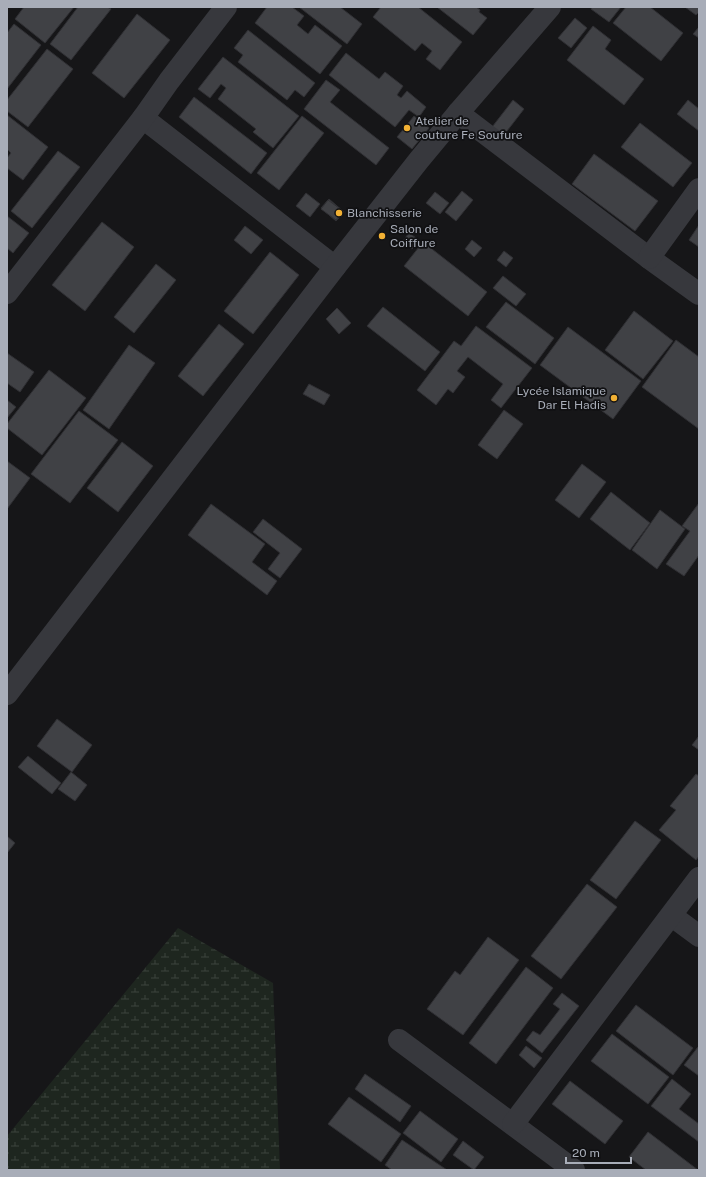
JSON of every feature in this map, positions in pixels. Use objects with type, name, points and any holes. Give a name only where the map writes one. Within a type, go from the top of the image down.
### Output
[{"type":"street","points":[[7,293],[143,118],[226,7]]},
{"type":"street","points":[[7,694],[335,267],[458,113],[550,7]]},
{"type":"street","points":[[458,113],[649,258],[699,294]]},
{"type":"street","points":[[143,118],[335,267]]},
{"type":"street","points":[[649,258],[699,189]]},
{"type":"street","points":[[513,1124],[672,916],[699,878]]},
{"type":"street","points":[[672,916],[699,936]]},
{"type":"street","points":[[399,1040],[574,1170]]},
{"type":"green space","points":[[178,928],[273,983],[280,1170],[7,1170],[7,1136]]},
{"type":"building","points":[[24,7],[74,7],[45,43],[15,19]]},
{"type":"building","points":[[78,7],[107,7],[111,9],[71,60],[50,44]]},
{"type":"building","points":[[267,7],[292,7],[304,16],[297,25],[308,34],[315,25],[342,46],[320,74],[255,23]]},
{"type":"building","points":[[299,7],[340,7],[362,24],[347,44]]},
{"type":"building","points":[[381,7],[418,7],[462,42],[440,70],[426,59],[432,51],[422,43],[415,51],[373,17]]},
{"type":"building","points":[[437,7],[476,7],[480,10],[479,12],[487,18],[473,35]]},
{"type":"building","points":[[592,7],[621,7],[609,22],[591,9]]},
{"type":"building","points":[[626,7],[650,7],[683,33],[661,61],[613,23]]},
{"type":"building","points":[[685,7],[699,7],[699,12],[696,15]]},
{"type":"building","points":[[137,14],[170,40],[124,98],[92,73]]},
{"type":"building","points":[[575,18],[587,28],[571,48],[558,38]]},
{"type":"building","points":[[14,24],[41,45],[7,89],[7,33]]},
{"type":"building","points":[[593,26],[611,40],[605,49],[644,79],[624,105],[567,60]]},
{"type":"building","points":[[699,27],[699,38],[693,34]]},
{"type":"building","points":[[248,30],[315,83],[304,97],[295,90],[287,100],[238,62],[243,55],[234,48]]},
{"type":"building","points":[[47,49],[73,69],[28,127],[7,111],[7,100]]},
{"type":"building","points":[[346,53],[379,79],[385,72],[403,86],[397,95],[401,98],[407,91],[426,107],[419,117],[409,110],[395,127],[329,75]]},
{"type":"building","points":[[223,57],[299,116],[273,148],[253,132],[256,129],[218,99],[226,88],[221,84],[210,98],[198,89]]},
{"type":"building","points":[[326,80],[340,90],[330,102],[389,148],[376,165],[304,109]]},
{"type":"building","points":[[194,97],[267,153],[251,174],[179,117]]},
{"type":"building","points":[[513,100],[524,109],[500,140],[489,131]]},
{"type":"building","points":[[688,100],[699,109],[699,131],[677,114]]},
{"type":"building","points":[[7,115],[48,147],[23,180],[7,168],[7,158],[11,153],[7,149]]},
{"type":"building","points":[[302,116],[324,133],[279,190],[257,173]]},
{"type":"building","points":[[414,116],[429,128],[412,149],[397,137]]},
{"type":"building","points":[[640,123],[692,163],[673,187],[621,147]]},
{"type":"building","points":[[58,151],[80,167],[32,228],[11,211]]},
{"type":"building","points":[[594,154],[658,201],[635,231],[572,184]]},
{"type":"building","points":[[462,191],[473,200],[456,221],[445,212]]},
{"type":"building","points":[[435,192],[449,203],[440,214],[426,203]]},
{"type":"building","points":[[306,193],[320,204],[310,217],[296,206]]},
{"type":"building","points":[[329,199],[344,212],[336,221],[321,208]]},
{"type":"building","points":[[328,200],[343,211],[336,220],[321,209]]},
{"type":"building","points":[[7,216],[29,233],[13,253],[7,248]]},
{"type":"building","points":[[102,222],[134,247],[85,311],[52,285]]},
{"type":"building","points":[[699,225],[699,247],[689,240]]},
{"type":"building","points":[[245,226],[263,240],[251,254],[234,240]]},
{"type":"building","points":[[409,233],[419,240],[412,249],[402,242]]},
{"type":"building","points":[[472,240],[482,248],[474,257],[465,249]]},
{"type":"building","points":[[423,242],[487,292],[468,316],[404,266]]},
{"type":"building","points":[[504,251],[513,258],[506,267],[497,260]]},
{"type":"building","points":[[270,252],[299,275],[253,334],[224,311]]},
{"type":"building","points":[[156,264],[176,280],[134,333],[114,317]]},
{"type":"building","points":[[503,276],[526,294],[516,306],[493,288]]},
{"type":"building","points":[[506,302],[554,338],[535,364],[486,327]]},
{"type":"building","points":[[383,307],[440,352],[425,371],[367,326]]},
{"type":"building","points":[[337,308],[351,323],[339,334],[326,319]]},
{"type":"building","points":[[634,311],[673,341],[643,379],[605,350]]},
{"type":"building","points":[[219,324],[244,344],[203,396],[178,376]]},
{"type":"building","points":[[476,326],[532,368],[501,408],[491,400],[503,384],[468,357],[457,371],[465,377],[453,393],[448,389],[436,405],[417,390],[454,341],[461,346]]},
{"type":"building","points":[[568,327],[641,381],[613,419],[540,365]]},
{"type":"building","points":[[676,340],[699,357],[699,429],[642,387]]},
{"type":"building","points":[[129,345],[155,363],[109,429],[83,410]]},
{"type":"building","points":[[7,353],[34,372],[20,392],[7,383]]},
{"type":"building","points":[[49,370],[86,398],[42,455],[7,428],[7,424]]},
{"type":"building","points":[[309,384],[330,395],[324,405],[303,394]]},
{"type":"building","points":[[7,400],[16,407],[7,418]]},
{"type":"building","points":[[504,410],[523,424],[497,459],[478,445]]},
{"type":"building","points":[[79,411],[118,440],[70,503],[31,474]]},
{"type":"building","points":[[122,442],[153,466],[118,512],[87,488]]},
{"type":"building","points":[[7,461],[30,478],[7,509]]},
{"type":"building","points":[[582,464],[606,482],[579,518],[555,500]]},
{"type":"building","points":[[611,492],[650,523],[630,550],[590,519]]},
{"type":"building","points":[[699,503],[699,555],[684,576],[666,564],[690,531],[682,526]]},
{"type":"building","points":[[211,504],[265,544],[252,562],[277,581],[267,595],[188,535]]},
{"type":"building","points":[[660,510],[685,529],[657,569],[632,550]]},
{"type":"building","points":[[263,519],[302,549],[280,578],[268,569],[280,553],[253,532]]},
{"type":"building","points":[[57,719],[92,745],[72,772],[37,746]]},
{"type":"building","points":[[699,736],[699,750],[692,745]]},
{"type":"building","points":[[28,756],[61,783],[52,794],[18,767]]},
{"type":"building","points":[[71,772],[87,785],[75,801],[58,789]]},
{"type":"building","points":[[696,774],[699,776],[699,856],[696,860],[659,830],[676,810],[670,806]]},
{"type":"building","points":[[635,821],[661,840],[616,899],[590,880]]},
{"type":"building","points":[[7,836],[15,843],[7,853]]},
{"type":"building","points":[[587,884],[617,907],[561,979],[531,956]]},
{"type":"building","points":[[488,937],[519,960],[463,1035],[427,1009],[455,971],[460,975]]},
{"type":"building","points":[[526,967],[553,988],[496,1064],[469,1043]]},
{"type":"building","points":[[562,993],[579,1006],[542,1053],[526,1040],[533,1031],[540,1035],[560,1009],[553,1004]]},
{"type":"building","points":[[636,1005],[693,1048],[673,1075],[616,1031]]},
{"type":"building","points":[[612,1034],[669,1077],[648,1104],[591,1061]]},
{"type":"building","points":[[526,1046],[542,1058],[534,1068],[519,1055]]},
{"type":"building","points":[[698,1047],[699,1048],[699,1076],[684,1065]]},
{"type":"building","points":[[365,1074],[411,1106],[400,1122],[355,1089]]},
{"type":"building","points":[[672,1079],[691,1094],[679,1109],[699,1124],[699,1142],[651,1106]]},
{"type":"building","points":[[570,1081],[623,1121],[605,1144],[552,1104]]},
{"type":"building","points":[[349,1097],[401,1134],[381,1162],[328,1124]]},
{"type":"building","points":[[420,1111],[458,1139],[441,1162],[403,1133]]},
{"type":"building","points":[[648,1132],[698,1170],[646,1170],[629,1157]]},
{"type":"building","points":[[402,1140],[447,1170],[392,1170],[385,1165]]},
{"type":"building","points":[[463,1141],[484,1157],[474,1170],[453,1155]]},
{"type":"place","name":"Atelier de couture Fe Soufure","points":[[407,128]]},
{"type":"place","name":"Blanchisserie","points":[[339,213]]},
{"type":"place","name":"Salon de Coiffure","points":[[382,236]]},
{"type":"place","name":"Lycée Islamique Dar El Hadis","points":[[614,398]]}]
